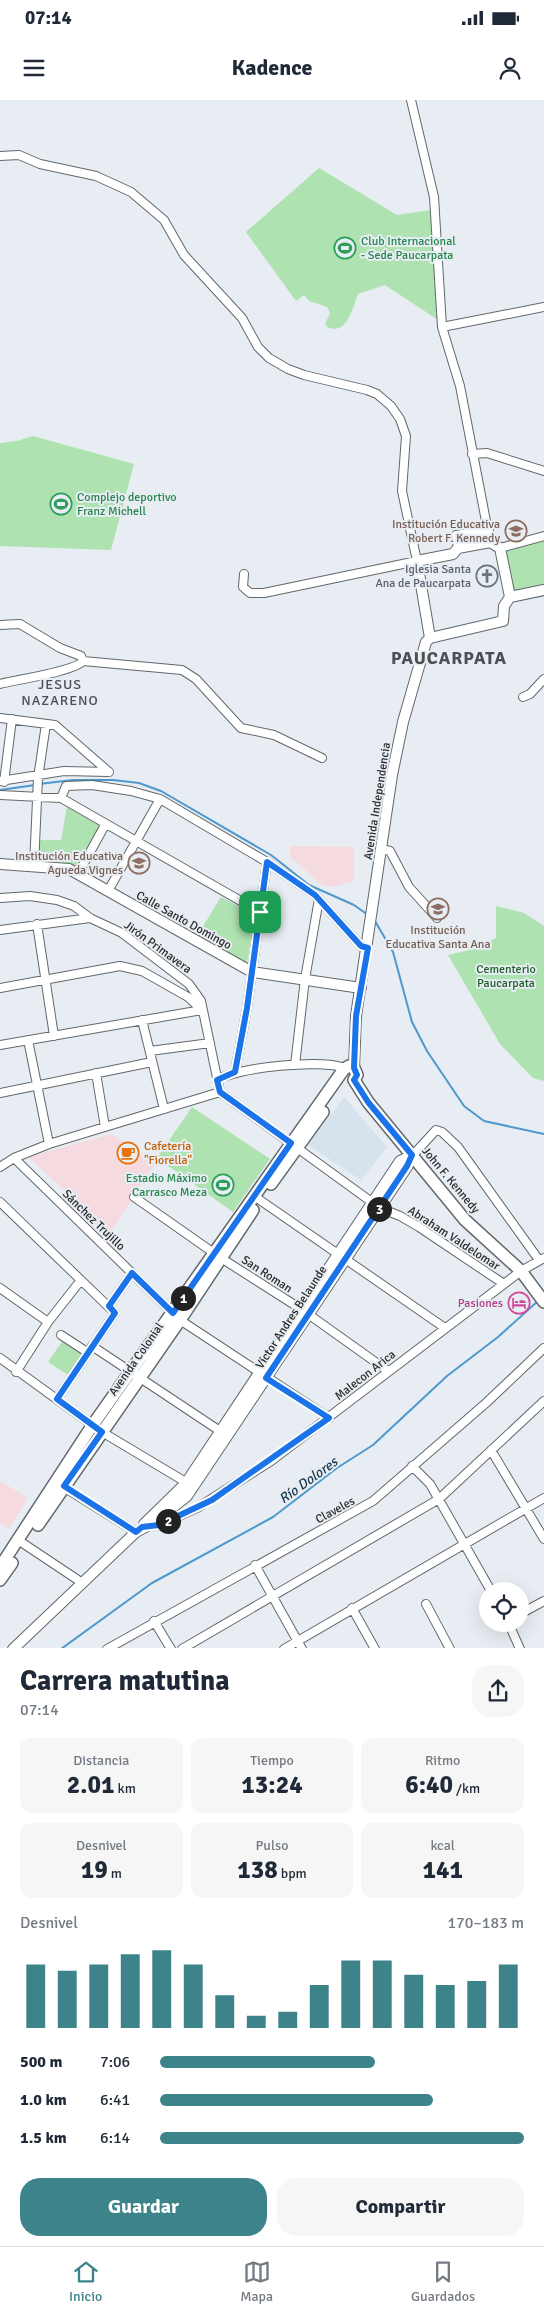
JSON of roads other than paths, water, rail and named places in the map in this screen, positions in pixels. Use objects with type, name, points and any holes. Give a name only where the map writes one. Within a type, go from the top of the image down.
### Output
[{"type":"main road","name":"Avenida Colonial","points":[[0,1580],[21,1542],[97,1429],[294,1145],[348,1072]]},
{"type":"main road","name":"John F. Kennedy","points":[[348,1072],[368,1102],[465,1220],[521,1271],[544,1302]]},
{"type":"main road","name":"Avenida Colonial","points":[[0,1567],[21,1542]]},
{"type":"street","points":[[412,100],[434,197],[442,327],[460,386],[472,454],[490,530],[490,542]]},
{"type":"street","points":[[0,156],[19,155],[58,169],[96,176],[131,192],[164,220],[184,255],[238,312],[258,347],[269,358],[288,369],[304,375],[367,390],[377,394],[392,406],[400,419],[406,436],[402,491],[417,561],[430,638],[503,620],[504,606],[510,597],[544,590]]},
{"type":"street","points":[[442,327],[544,306]]},
{"type":"street","points":[[472,454],[487,453],[544,471]]},
{"type":"street","points":[[458,548],[456,535],[490,530]]},
{"type":"street","points":[[244,574],[243,587],[250,593],[264,593],[452,554],[458,548],[490,542],[500,548],[544,536]]},
{"type":"street","points":[[500,548],[510,597]]},
{"type":"street","points":[[0,625],[20,624],[60,648],[81,656],[83,661]]},
{"type":"street","name":"Avenida Independencia","points":[[348,1072],[355,1050],[356,1016],[372,922],[381,850],[403,722],[426,642],[430,638]]},
{"type":"street","points":[[0,684],[62,670],[80,665],[83,661]]},
{"type":"street","points":[[83,661],[182,670],[196,679],[241,728],[274,735],[322,758]]},
{"type":"street","points":[[523,697],[530,694],[544,679]]},
{"type":"street","points":[[0,718],[12,719],[57,726],[109,772],[64,771],[38,777],[2,781],[12,719]]},
{"type":"street","points":[[34,866],[38,777],[46,724]]},
{"type":"street","points":[[61,798],[66,786],[92,785],[131,790],[160,799],[267,862],[318,899],[361,946],[368,948]]},
{"type":"street","points":[[0,796],[37,795],[61,798],[136,843],[260,912]]},
{"type":"street","points":[[108,891],[160,799]]},
{"type":"street","points":[[78,874],[105,825]]},
{"type":"street","points":[[381,850],[390,851],[409,887],[437,918]]},
{"type":"street","points":[[235,1072],[252,972],[267,862]]},
{"type":"street","name":"Calle Santo Domingo","points":[[0,864],[59,868],[78,874],[252,972],[361,988]]},
{"type":"street","name":"Jirón Primavera","points":[[0,898],[30,896],[57,900],[74,906],[90,918],[122,932],[189,984],[198,996],[220,1092]]},
{"type":"street","points":[[295,1065],[305,979],[318,899]]},
{"type":"street","points":[[0,930],[90,918]]},
{"type":"street","points":[[37,924],[54,1036]]},
{"type":"street","points":[[0,988],[120,966],[130,967],[142,971],[188,997],[202,1010]]},
{"type":"street","points":[[0,1045],[202,1010]]},
{"type":"street","points":[[142,1020],[164,1109]]},
{"type":"street","points":[[28,1040],[49,1144]]},
{"type":"street","points":[[150,1051],[210,1043]]},
{"type":"street","points":[[0,1093],[152,1062]]},
{"type":"street","points":[[217,1080],[235,1072],[295,1065],[333,1064],[348,1072]]},
{"type":"street","points":[[96,1073],[105,1127]]},
{"type":"street","points":[[0,1167],[14,1158],[49,1144],[220,1092]]},
{"type":"street","name":"Abraham Valdelomar","points":[[220,1092],[376,1205],[419,1227],[504,1284]]},
{"type":"street","name":"Víctor Andres Belaunde","points":[[13,1648],[81,1582],[139,1530],[156,1510],[190,1485],[376,1205],[400,1161],[412,1155],[436,1130],[442,1132],[458,1147],[542,1259]]},
{"type":"street","name":"Sánchez Trujillo","points":[[14,1158],[106,1246],[176,1317],[329,1418]]},
{"type":"street","name":"San Roman","points":[[134,1197],[305,1312],[388,1371]]},
{"type":"street","points":[[257,1198],[445,1328]]},
{"type":"street","points":[[0,1202],[115,1313],[113,1320],[90,1349],[57,1399]]},
{"type":"street","name":"Malecon Arica","points":[[139,1530],[159,1525],[212,1500],[329,1418],[521,1271],[542,1259]]},
{"type":"street","points":[[109,1306],[132,1273]]},
{"type":"street","points":[[16,1372],[48,1322],[81,1280]]},
{"type":"street","points":[[0,1288],[48,1322]]},
{"type":"street","points":[[61,1335],[135,1375],[224,1434]]},
{"type":"street","name":"Claveles","points":[[107,1648],[373,1501],[486,1402],[544,1348]]},
{"type":"street","points":[[0,1358],[16,1372],[57,1399],[97,1429],[190,1485]]},
{"type":"street","points":[[182,1648],[439,1499],[544,1402]]},
{"type":"street","points":[[491,1450],[527,1507],[544,1539]]},
{"type":"street","points":[[412,1466],[430,1484],[486,1582]]},
{"type":"street","points":[[59,1486],[139,1530]]},
{"type":"street","points":[[284,1648],[544,1498]]},
{"type":"street","points":[[21,1542],[81,1582]]},
{"type":"street","points":[[256,1566],[302,1648]]},
{"type":"street","points":[[529,1609],[544,1600]]},
{"type":"street","points":[[426,1604],[450,1648]]},
{"type":"street","points":[[352,1608],[375,1648]]},
{"type":"street","points":[[154,1621],[171,1648]]},
{"type":"street","points":[[513,1632],[520,1648]]},
{"type":"waterway","points":[[39,784],[73,780],[113,780],[139,783],[161,791],[271,855],[309,885],[354,905],[368,915]]},
{"type":"waterway","points":[[0,790],[35,785]]},
{"type":"waterway","points":[[375,921],[393,952],[412,1022],[427,1051],[464,1106],[484,1121],[544,1134]]},
{"type":"waterway","name":"Río Dolores","points":[[62,1648],[152,1583],[273,1517],[337,1468],[373,1445],[447,1376],[498,1337],[538,1301]]},
{"type":"place","name":"Club Internacional - Sede Paucarpata","points":[[345,248]]},
{"type":"place","name":"Complejo deportivo Franz Michell","points":[[61,504]]},
{"type":"place","name":"Institución Educativa Robert F. Kennedy","points":[[516,531]]},
{"type":"place","name":"Iglesia Santa Ana de Paucarpata","points":[[487,576]]},
{"type":"place","name":"Institución Educativa Agueda Vignes","points":[[139,863]]},
{"type":"place","name":"Institución Educativa Santa Ana","points":[[438,909]]},
{"type":"place","name":"Cafetería \"Fiorella\"","points":[[128,1153]]},
{"type":"place","name":"Estadio Máximo Carrasco Meza","points":[[223,1185]]},
{"type":"place","name":"Pasiones","points":[[519,1303]]},
{"type":"district","name":"PAUCARPATA","points":[[449,658]]},
{"type":"district","name":"JESUS NAZARENO","points":[[60,692]]},
{"type":"park label","name":"Cementerio Paucarpata","points":[[506,976]]}]
